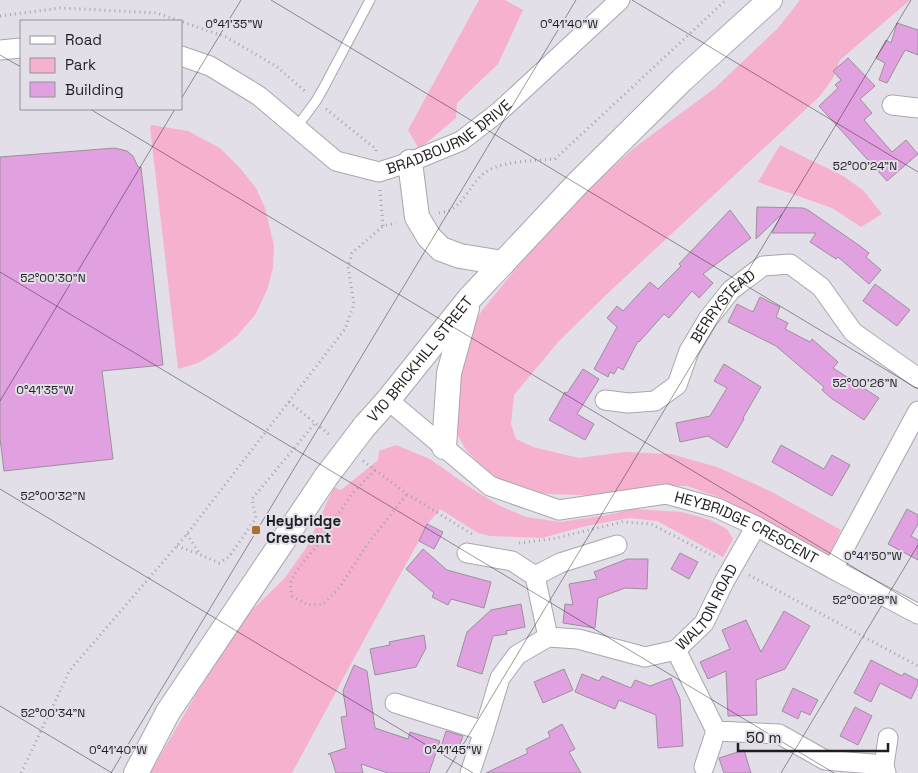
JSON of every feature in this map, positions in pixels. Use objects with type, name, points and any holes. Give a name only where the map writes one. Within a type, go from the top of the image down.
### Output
[{"type":"street","name":"BRADBOURNE DRIVE","points":[[182,56],[210,66],[259,96],[336,160],[379,172],[410,162],[461,141],[492,117],[620,0]]},
{"type":"street","name":"V10 BRICKHILL STREET","points":[[136,773],[168,712],[326,477],[364,427],[469,299],[578,183],[682,80],[770,0]]},
{"type":"street","points":[[0,50],[20,48]]},
{"type":"street","points":[[892,105],[918,108]]},
{"type":"street","points":[[410,162],[417,217],[428,238],[442,249],[460,256],[503,262]]},
{"type":"street","name":"BERRYSTEAD","points":[[605,400],[628,402],[656,401],[677,384],[689,351],[708,319],[731,290],[763,266],[790,264],[820,287],[853,332],[918,378]]},
{"type":"street","points":[[444,447],[449,374],[469,299]]},
{"type":"street","name":"HEYBRIDGE CRESCENT","points":[[388,400],[490,486],[559,510],[666,494],[717,508],[756,526],[832,569],[918,614]]},
{"type":"street","points":[[832,569],[918,412]]},
{"type":"street","name":"WALTON ROAD","points":[[548,637],[578,639],[645,656],[676,650],[704,623],[724,582],[756,526]]},
{"type":"street","points":[[535,576],[560,562],[616,545]]},
{"type":"street","points":[[467,553],[512,561],[535,576],[548,637],[517,655],[500,678],[470,773]]},
{"type":"street","points":[[676,650],[716,731],[704,767]]},
{"type":"street","points":[[395,703],[484,731]]},
{"type":"street","points":[[716,731],[779,734],[825,760],[885,769],[888,738]]},
{"type":"lane","points":[[296,128],[316,101],[370,0]]},
{"type":"path","points":[[22,773],[70,670],[188,534],[345,329],[354,304],[348,267],[352,253],[383,226],[451,210],[481,176],[492,168],[556,159],[726,0]]},
{"type":"path","points":[[176,546],[219,563],[229,557],[256,518],[252,499],[315,423]]},
{"type":"path","points":[[375,470],[351,495],[316,547],[297,570],[290,583],[292,596],[308,605],[323,604],[340,587],[366,546],[407,494]]},
{"type":"path","points":[[188,534],[199,554]]},
{"type":"green space","points":[[479,0],[505,0],[523,10],[498,64],[457,103],[456,118],[419,149],[408,130]]},
{"type":"green space","points":[[800,0],[910,0],[840,60],[833,78],[820,96],[559,341],[514,395],[511,424],[516,439],[533,447],[579,458],[625,452],[671,454],[717,467],[770,491],[841,530],[829,555],[721,498],[687,486],[650,486],[600,495],[576,495],[547,494],[500,480],[466,450],[456,432],[454,377],[464,342],[481,312],[547,230],[585,192],[634,148],[715,88],[778,28]]},
{"type":"green space","points":[[152,125],[188,131],[220,148],[256,188],[265,208],[274,245],[273,268],[267,290],[255,315],[236,337],[216,352],[198,363],[178,369],[150,127]]},
{"type":"green space","points":[[780,145],[843,176],[863,190],[882,214],[861,227],[832,208],[758,182]]},
{"type":"green space","points":[[396,445],[430,459],[498,505],[526,517],[560,522],[634,509],[682,512],[710,520],[727,529],[733,539],[723,557],[657,521],[629,518],[586,526],[542,538],[490,536],[478,533],[440,509],[430,521],[292,773],[150,773],[198,691],[248,614],[284,579],[306,548],[334,487],[341,490],[378,460],[379,451]]},
{"type":"building","points":[[897,23],[918,30],[918,55],[905,50],[887,83],[879,80],[885,63],[876,58],[886,40],[891,43]]},
{"type":"building","points":[[848,58],[875,86],[860,99],[872,113],[864,120],[892,152],[906,140],[918,154],[887,181],[819,106],[838,88],[835,85],[841,80],[833,71]]},
{"type":"building","points":[[115,148],[127,151],[133,156],[138,167],[141,167],[163,365],[102,371],[113,459],[4,471],[0,438],[0,157]]},
{"type":"building","points":[[757,207],[803,208],[808,210],[869,253],[866,257],[881,270],[869,284],[838,257],[836,259],[810,242],[816,233],[772,233],[782,214],[756,239]]},
{"type":"building","points":[[730,210],[751,238],[703,274],[713,283],[699,298],[692,291],[669,318],[664,314],[638,341],[623,370],[618,367],[614,374],[610,372],[608,377],[594,369],[617,327],[607,318],[617,306],[623,311],[650,282],[658,289],[681,266],[679,264]]},
{"type":"building","points":[[875,284],[910,310],[897,326],[863,301]]},
{"type":"building","points":[[760,297],[780,307],[776,317],[788,323],[785,329],[810,342],[812,339],[838,362],[833,368],[879,398],[864,420],[831,398],[822,390],[824,387],[776,346],[728,322],[737,304],[753,312]]},
{"type":"building","points":[[724,364],[761,387],[744,419],[727,448],[708,436],[680,442],[676,423],[710,416],[727,388],[714,381]]},
{"type":"building","points":[[583,369],[599,379],[577,414],[594,424],[585,440],[549,420],[565,392],[567,393]]},
{"type":"building","points":[[781,445],[824,469],[832,455],[850,465],[832,496],[772,462]]},
{"type":"building","points":[[907,509],[918,515],[918,524],[911,536],[918,540],[918,560],[888,544]]},
{"type":"building","points":[[427,524],[443,532],[434,549],[419,541]]},
{"type":"building","points":[[423,549],[447,570],[491,582],[484,608],[451,599],[448,605],[432,597],[434,593],[406,569]]},
{"type":"building","points":[[680,553],[698,562],[689,579],[671,569]]},
{"type":"building","points":[[627,559],[648,559],[647,589],[625,588],[598,598],[595,628],[563,623],[565,604],[573,605],[569,584],[597,579],[594,572]]},
{"type":"building","points":[[521,604],[525,627],[506,631],[507,634],[493,636],[482,674],[457,666],[467,632],[491,610]]},
{"type":"building","points":[[784,611],[810,626],[785,669],[756,680],[757,715],[728,716],[726,671],[708,679],[700,662],[730,649],[722,630],[746,620],[761,652]]},
{"type":"building","points":[[424,635],[426,648],[416,667],[375,675],[370,649],[390,645],[389,642]]},
{"type":"building","points":[[871,660],[902,676],[904,673],[918,680],[911,699],[880,683],[871,702],[854,693]]},
{"type":"building","points":[[354,665],[367,671],[375,728],[408,739],[410,732],[440,741],[429,773],[388,773],[361,764],[363,773],[336,773],[330,754],[328,754],[346,748],[341,717],[347,716],[343,691]]},
{"type":"building","points":[[564,669],[573,690],[543,703],[534,682]]},
{"type":"building","points":[[582,674],[599,681],[602,676],[631,688],[635,680],[650,686],[671,678],[680,699],[683,746],[658,748],[656,715],[619,700],[615,709],[575,692]]},
{"type":"building","points":[[793,688],[818,700],[810,715],[801,711],[798,719],[782,711]]},
{"type":"building","points":[[855,707],[872,716],[858,745],[840,736]]},
{"type":"building","points":[[562,724],[575,749],[569,752],[581,773],[486,773],[528,753],[526,749],[550,737],[548,732]]},
{"type":"building","points":[[446,731],[463,736],[457,752],[441,747]]},
{"type":"building","points":[[744,750],[751,773],[724,773],[719,758]]},
{"type":"place","name":"Heybridge Crescent","points":[[256,530]]}]
